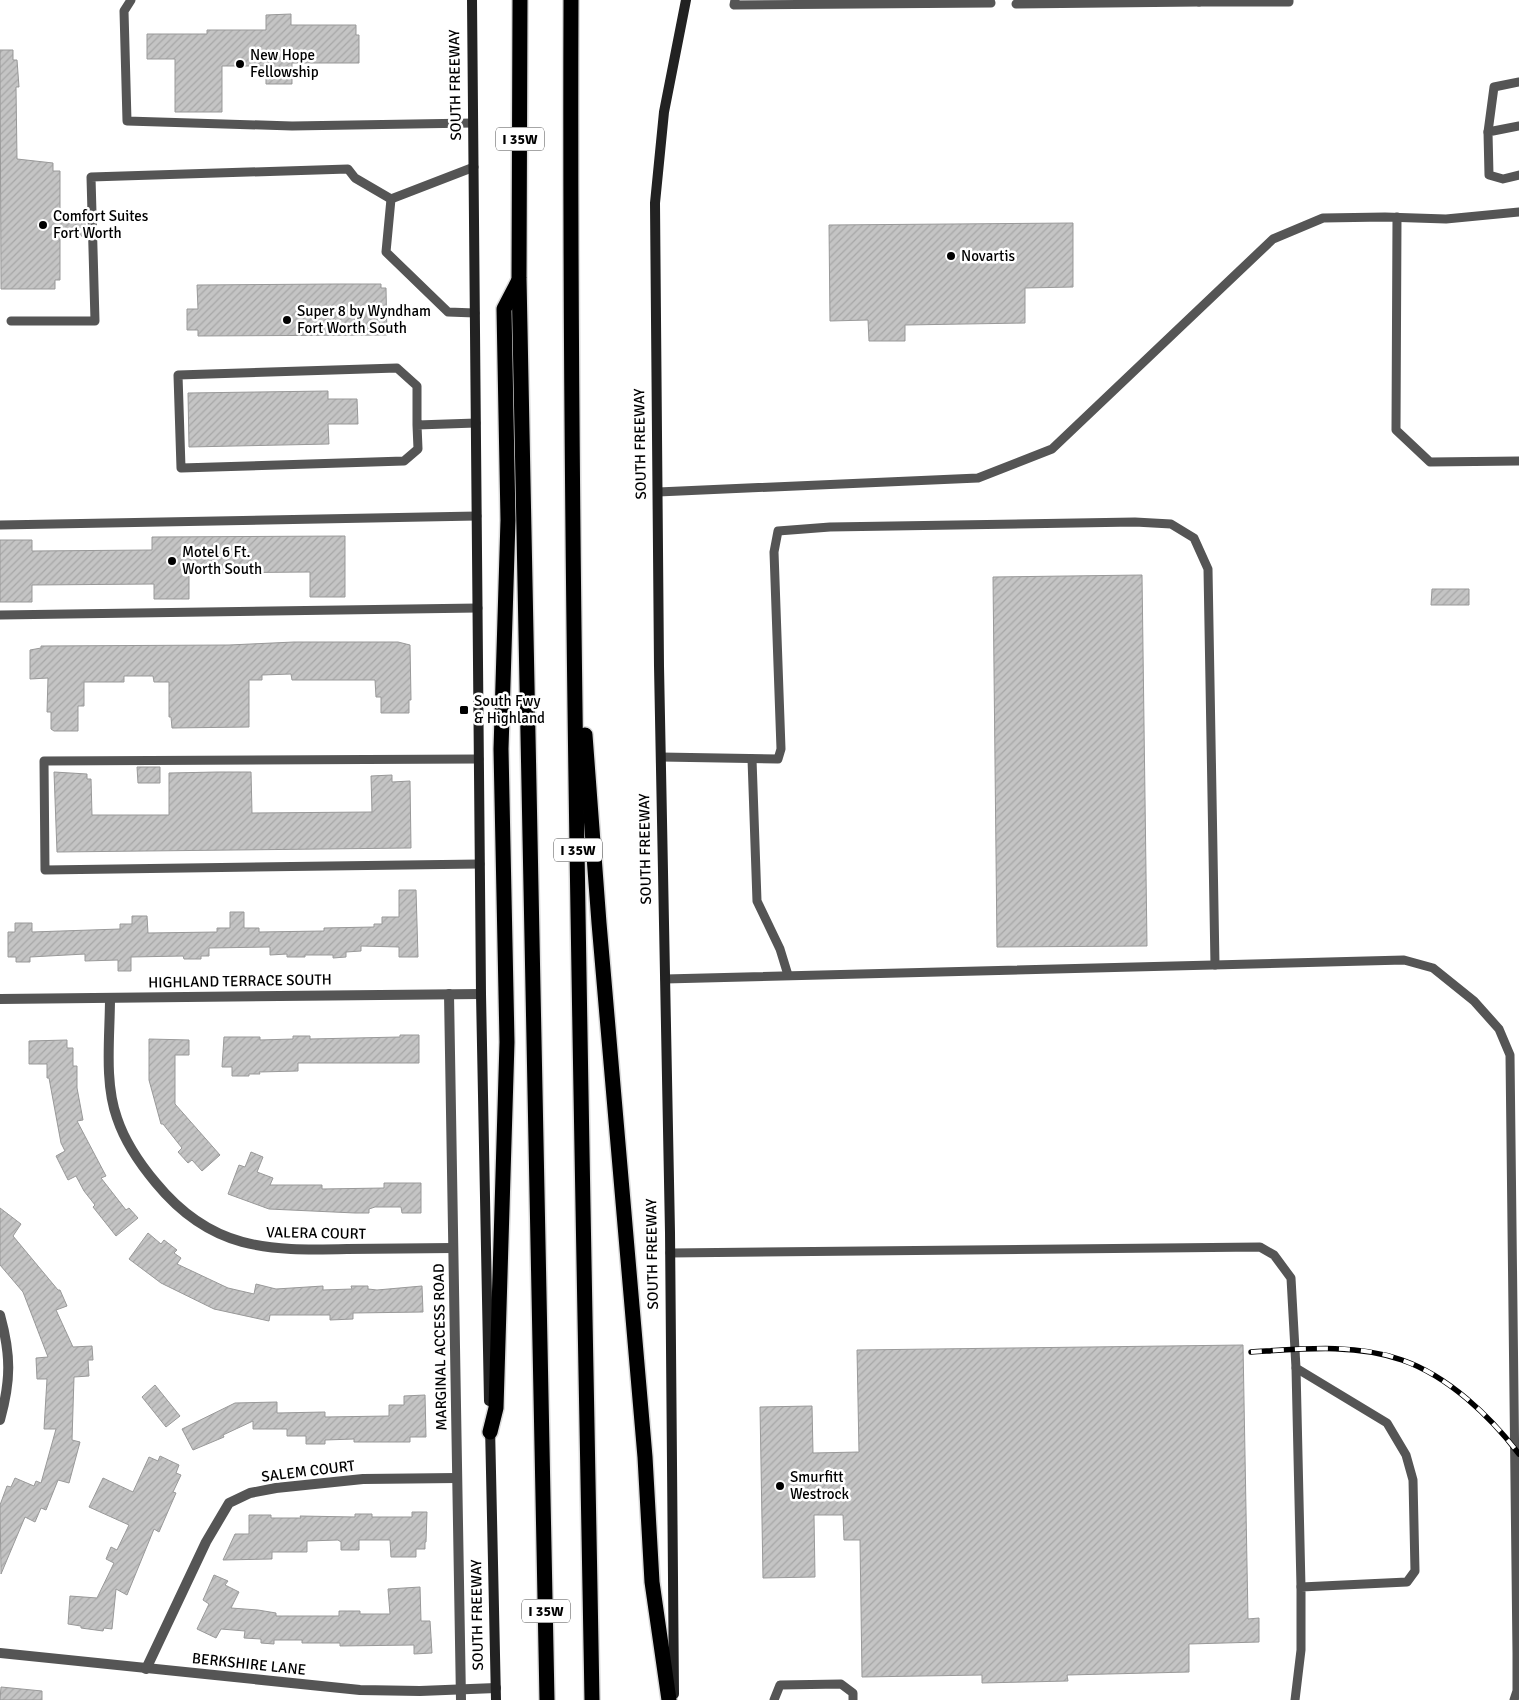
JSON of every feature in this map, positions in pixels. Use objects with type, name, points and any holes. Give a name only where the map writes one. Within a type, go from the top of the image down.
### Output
[{"type":"highway","name":"I 35W","points":[[520,0],[519,278],[547,1700]]},
{"type":"highway","name":"I 35W","points":[[571,0],[570,350],[592,1700]]},
{"type":"highway","points":[[490,1432],[496,1408],[507,1042],[501,749],[508,520],[504,309],[519,278]]},
{"type":"highway","points":[[573,578],[601,952],[644,1447],[652,1582],[669,1700]]},
{"type":"main road","name":"SOUTH FREEWAY","points":[[472,0],[481,994],[496,1700]]},
{"type":"main road","name":"SOUTH FREEWAY","points":[[674,1700],[670,1254],[661,757],[655,202],[664,112],[686,0]]},
{"type":"street","name":"MARGINAL ACCESS ROAD","points":[[449,994],[461,1695]]},
{"type":"street","name":"HIGHLAND TERRACE SOUTH","points":[[0,999],[481,994]]},
{"type":"street","name":"VALERA COURT","points":[[110,998],[111,1087],[117,1118],[133,1153],[148,1174],[187,1215],[218,1234],[269,1249],[453,1248]]},
{"type":"street","points":[[0,1315],[9,1346],[8,1393],[0,1420]]},
{"type":"street","name":"SALEM COURT","points":[[146,1668],[206,1542],[230,1503],[250,1493],[276,1488],[363,1479],[457,1478]]},
{"type":"street","name":"BERKSHIRE LANE","points":[[0,1653],[360,1690],[461,1695],[496,1688]]},
{"type":"lane","points":[[131,0],[124,11],[127,121],[292,126],[473,122]]},
{"type":"lane","points":[[735,0],[734,5],[990,3],[990,0]]},
{"type":"lane","points":[[1016,4],[1199,1],[1289,2],[1289,0]]},
{"type":"lane","points":[[1519,82],[1494,87],[1488,132],[1489,175],[1503,179],[1519,175]]},
{"type":"lane","points":[[1488,132],[1519,126]]},
{"type":"lane","points":[[391,199],[474,167]]},
{"type":"lane","points":[[11,321],[95,321],[91,177],[348,169],[355,178],[391,199]]},
{"type":"lane","points":[[391,199],[386,252],[448,312],[475,313]]},
{"type":"lane","points":[[658,492],[978,478],[1052,449],[1273,238],[1324,218],[1397,217],[1446,220],[1519,212]]},
{"type":"lane","points":[[1397,217],[1396,430],[1430,462],[1519,461]]},
{"type":"lane","points":[[397,368],[417,386],[417,425],[418,450],[404,461],[181,468],[178,375],[397,368]]},
{"type":"lane","points":[[417,425],[476,423]]},
{"type":"lane","points":[[0,526],[477,516]]},
{"type":"lane","points":[[661,757],[778,759],[781,749],[774,552],[778,531],[830,526],[1135,522],[1171,524],[1194,538],[1208,569],[1215,965]]},
{"type":"lane","points":[[0,615],[478,608]]},
{"type":"lane","points":[[479,759],[44,761],[44,771],[45,870],[480,864]]},
{"type":"lane","points":[[752,759],[757,901],[780,949],[788,975]]},
{"type":"lane","points":[[665,979],[1404,960],[1433,968],[1474,1001],[1499,1029],[1510,1054],[1518,1653],[1518,1691],[1514,1700]]},
{"type":"lane","points":[[670,1254],[1260,1247],[1274,1255],[1291,1278],[1296,1368],[1301,1650],[1295,1700]]},
{"type":"lane","points":[[1296,1368],[1387,1423],[1406,1455],[1413,1480],[1415,1571],[1407,1582],[1301,1587]]},
{"type":"lane","points":[[774,1700],[780,1685],[801,1684],[841,1684],[853,1692],[853,1700]]},
{"type":"building","name":"New Hope Fellowship","points":[[291,14],[291,25],[356,25],[356,35],[359,35],[359,63],[292,63],[292,84],[266,84],[266,66],[222,66],[222,112],[175,112],[175,59],[147,59],[147,34],[207,34],[207,30],[266,30],[266,15]]},
{"type":"building","name":"Comfort Suites Fort Worth","points":[[0,50],[13,50],[13,60],[17,60],[19,87],[16,87],[17,159],[53,163],[53,171],[60,171],[60,214],[85,214],[85,236],[60,236],[60,280],[55,280],[55,289],[1,289]]},
{"type":"building","name":"Novartis","points":[[1073,223],[1073,287],[1025,288],[1025,323],[905,325],[905,341],[869,341],[868,320],[830,321],[829,225]]},
{"type":"building","name":"Super 8 by Wyndham Fort Worth South","points":[[381,284],[381,288],[386,288],[387,335],[198,336],[198,330],[187,330],[187,309],[198,309],[197,285]]},
{"type":"building","points":[[328,391],[328,399],[357,399],[358,424],[328,424],[329,444],[189,447],[188,393]]},
{"type":"building","name":"Motel 6 Ft. Worth South","points":[[345,536],[345,597],[310,597],[310,572],[189,573],[189,599],[154,599],[154,584],[32,585],[32,602],[0,602],[0,540],[32,540],[32,551],[152,550],[152,537]]},
{"type":"building","points":[[1142,575],[1147,946],[997,947],[993,577]]},
{"type":"building","points":[[1432,589],[1469,589],[1469,605],[1431,605]]},
{"type":"building","points":[[294,642],[398,642],[410,645],[411,700],[409,700],[409,713],[381,713],[381,697],[376,697],[375,680],[292,680],[291,674],[262,675],[262,680],[249,680],[249,727],[172,728],[171,717],[169,717],[169,682],[154,682],[153,676],[124,676],[124,682],[84,682],[84,706],[78,706],[78,731],[54,731],[51,729],[51,712],[47,712],[48,678],[30,679],[30,650],[41,648],[41,646],[229,645]]},
{"type":"building","points":[[137,767],[160,767],[160,783],[138,783]]},
{"type":"building","points":[[54,772],[87,774],[87,779],[91,779],[92,815],[169,815],[169,773],[218,772],[251,772],[252,813],[372,812],[371,776],[392,775],[392,782],[410,781],[411,848],[57,852]]},
{"type":"building","points":[[399,890],[416,890],[418,957],[399,957],[399,947],[361,946],[361,951],[346,952],[346,957],[333,958],[333,955],[287,957],[287,954],[270,955],[270,947],[209,948],[209,956],[201,956],[201,959],[184,959],[183,956],[131,957],[131,971],[118,971],[118,960],[85,961],[85,954],[30,957],[30,962],[16,962],[16,957],[8,957],[8,932],[15,932],[15,923],[32,923],[32,932],[120,929],[120,924],[132,924],[132,916],[147,916],[148,933],[217,932],[217,928],[230,928],[230,912],[244,912],[244,928],[259,928],[259,932],[324,931],[324,928],[374,927],[374,924],[382,924],[382,917],[399,917]]},
{"type":"building","points":[[400,1035],[419,1035],[419,1063],[298,1063],[298,1071],[259,1072],[260,1074],[249,1074],[249,1076],[232,1076],[232,1067],[222,1067],[224,1037],[260,1037],[260,1040],[293,1039],[293,1036],[310,1036],[310,1039],[400,1037]]},
{"type":"building","points":[[149,1039],[189,1040],[189,1055],[175,1055],[175,1104],[220,1155],[202,1171],[192,1160],[188,1163],[178,1152],[182,1148],[163,1124],[161,1124],[149,1080]]},
{"type":"building","points":[[67,1040],[67,1048],[73,1048],[73,1066],[77,1066],[77,1088],[83,1120],[77,1121],[106,1176],[101,1178],[126,1210],[129,1208],[138,1218],[116,1236],[93,1207],[95,1205],[84,1191],[76,1176],[68,1180],[56,1156],[65,1151],[61,1143],[49,1078],[47,1078],[47,1064],[29,1064],[29,1041]]},
{"type":"building","points":[[251,1152],[263,1157],[257,1172],[273,1178],[270,1185],[322,1185],[322,1189],[384,1188],[384,1183],[421,1183],[421,1213],[402,1213],[401,1207],[375,1207],[369,1209],[369,1213],[269,1209],[228,1194],[239,1165],[245,1167]]},
{"type":"building","points":[[0,1208],[21,1224],[13,1236],[58,1290],[60,1290],[67,1306],[56,1310],[73,1347],[92,1346],[93,1360],[88,1360],[89,1376],[74,1377],[72,1440],[80,1442],[69,1483],[58,1480],[46,1510],[41,1508],[35,1522],[25,1517],[1,1574],[0,1505],[7,1486],[11,1487],[15,1478],[34,1486],[36,1481],[41,1483],[56,1429],[44,1429],[47,1379],[37,1379],[36,1358],[48,1357],[23,1292],[0,1265]]},
{"type":"building","points":[[148,1233],[161,1244],[164,1240],[177,1250],[174,1253],[181,1258],[177,1264],[228,1288],[254,1294],[256,1284],[276,1289],[323,1286],[323,1290],[352,1289],[351,1286],[368,1286],[368,1289],[377,1290],[422,1286],[423,1312],[353,1313],[353,1319],[330,1320],[330,1315],[270,1315],[269,1321],[214,1309],[161,1283],[129,1259]]},
{"type":"building","points":[[1243,1345],[1248,1619],[1259,1618],[1259,1642],[1189,1644],[1189,1672],[1067,1675],[1068,1681],[982,1683],[982,1675],[862,1677],[860,1540],[844,1540],[843,1515],[814,1515],[815,1577],[763,1578],[760,1407],[812,1406],[813,1453],[859,1452],[857,1350]]},
{"type":"building","points":[[155,1385],[180,1416],[166,1427],[142,1397]]},
{"type":"building","points":[[425,1395],[426,1437],[410,1437],[410,1442],[354,1442],[354,1439],[325,1440],[325,1444],[306,1444],[306,1436],[287,1436],[287,1429],[253,1429],[253,1421],[223,1435],[224,1437],[193,1450],[182,1429],[235,1403],[277,1402],[277,1413],[325,1412],[325,1417],[389,1416],[389,1405],[404,1405],[404,1396]]},
{"type":"building","points":[[160,1456],[179,1465],[176,1473],[181,1475],[173,1492],[176,1493],[159,1532],[154,1529],[127,1595],[116,1589],[112,1629],[104,1628],[103,1631],[68,1624],[70,1596],[97,1598],[114,1563],[106,1559],[111,1547],[117,1550],[129,1525],[89,1507],[103,1478],[133,1492],[149,1457],[158,1461]]},
{"type":"building","points":[[412,1512],[427,1512],[425,1549],[416,1549],[416,1557],[391,1557],[390,1540],[359,1540],[359,1550],[341,1550],[341,1542],[338,1540],[307,1541],[307,1552],[272,1552],[272,1559],[223,1560],[235,1534],[249,1534],[249,1515],[271,1515],[271,1518],[301,1518],[300,1516],[355,1517],[355,1514],[372,1514],[372,1517],[412,1517]]},
{"type":"building","points":[[214,1575],[228,1581],[225,1585],[239,1592],[231,1608],[276,1613],[276,1616],[339,1616],[339,1611],[360,1611],[360,1614],[390,1614],[388,1589],[420,1587],[421,1621],[430,1621],[432,1653],[414,1654],[414,1645],[340,1646],[340,1643],[302,1643],[302,1640],[274,1640],[274,1644],[261,1643],[261,1639],[244,1638],[245,1631],[221,1629],[216,1638],[197,1629],[209,1604],[203,1600]]},
{"type":"building","points":[[1,1687],[42,1691],[42,1700],[0,1700]]},
{"type":"railway","points":[[1251,1352],[1346,1349],[1365,1351],[1402,1360],[1436,1376],[1467,1399],[1495,1426],[1519,1454]]},
{"type":"place","name":"New Hope Fellowship","points":[[240,64]]},
{"type":"place","name":"Comfort Suites Fort Worth","points":[[43,225]]},
{"type":"place","name":"Novartis","points":[[951,256]]},
{"type":"place","name":"Super 8 by Wyndham Fort Worth South","points":[[287,320]]},
{"type":"place","name":"Motel 6 Ft. Worth South","points":[[172,561]]},
{"type":"place","name":"South Fwy & Highland","points":[[464,710]]},
{"type":"place","name":"Smurfitt Westrock","points":[[780,1486]]}]
